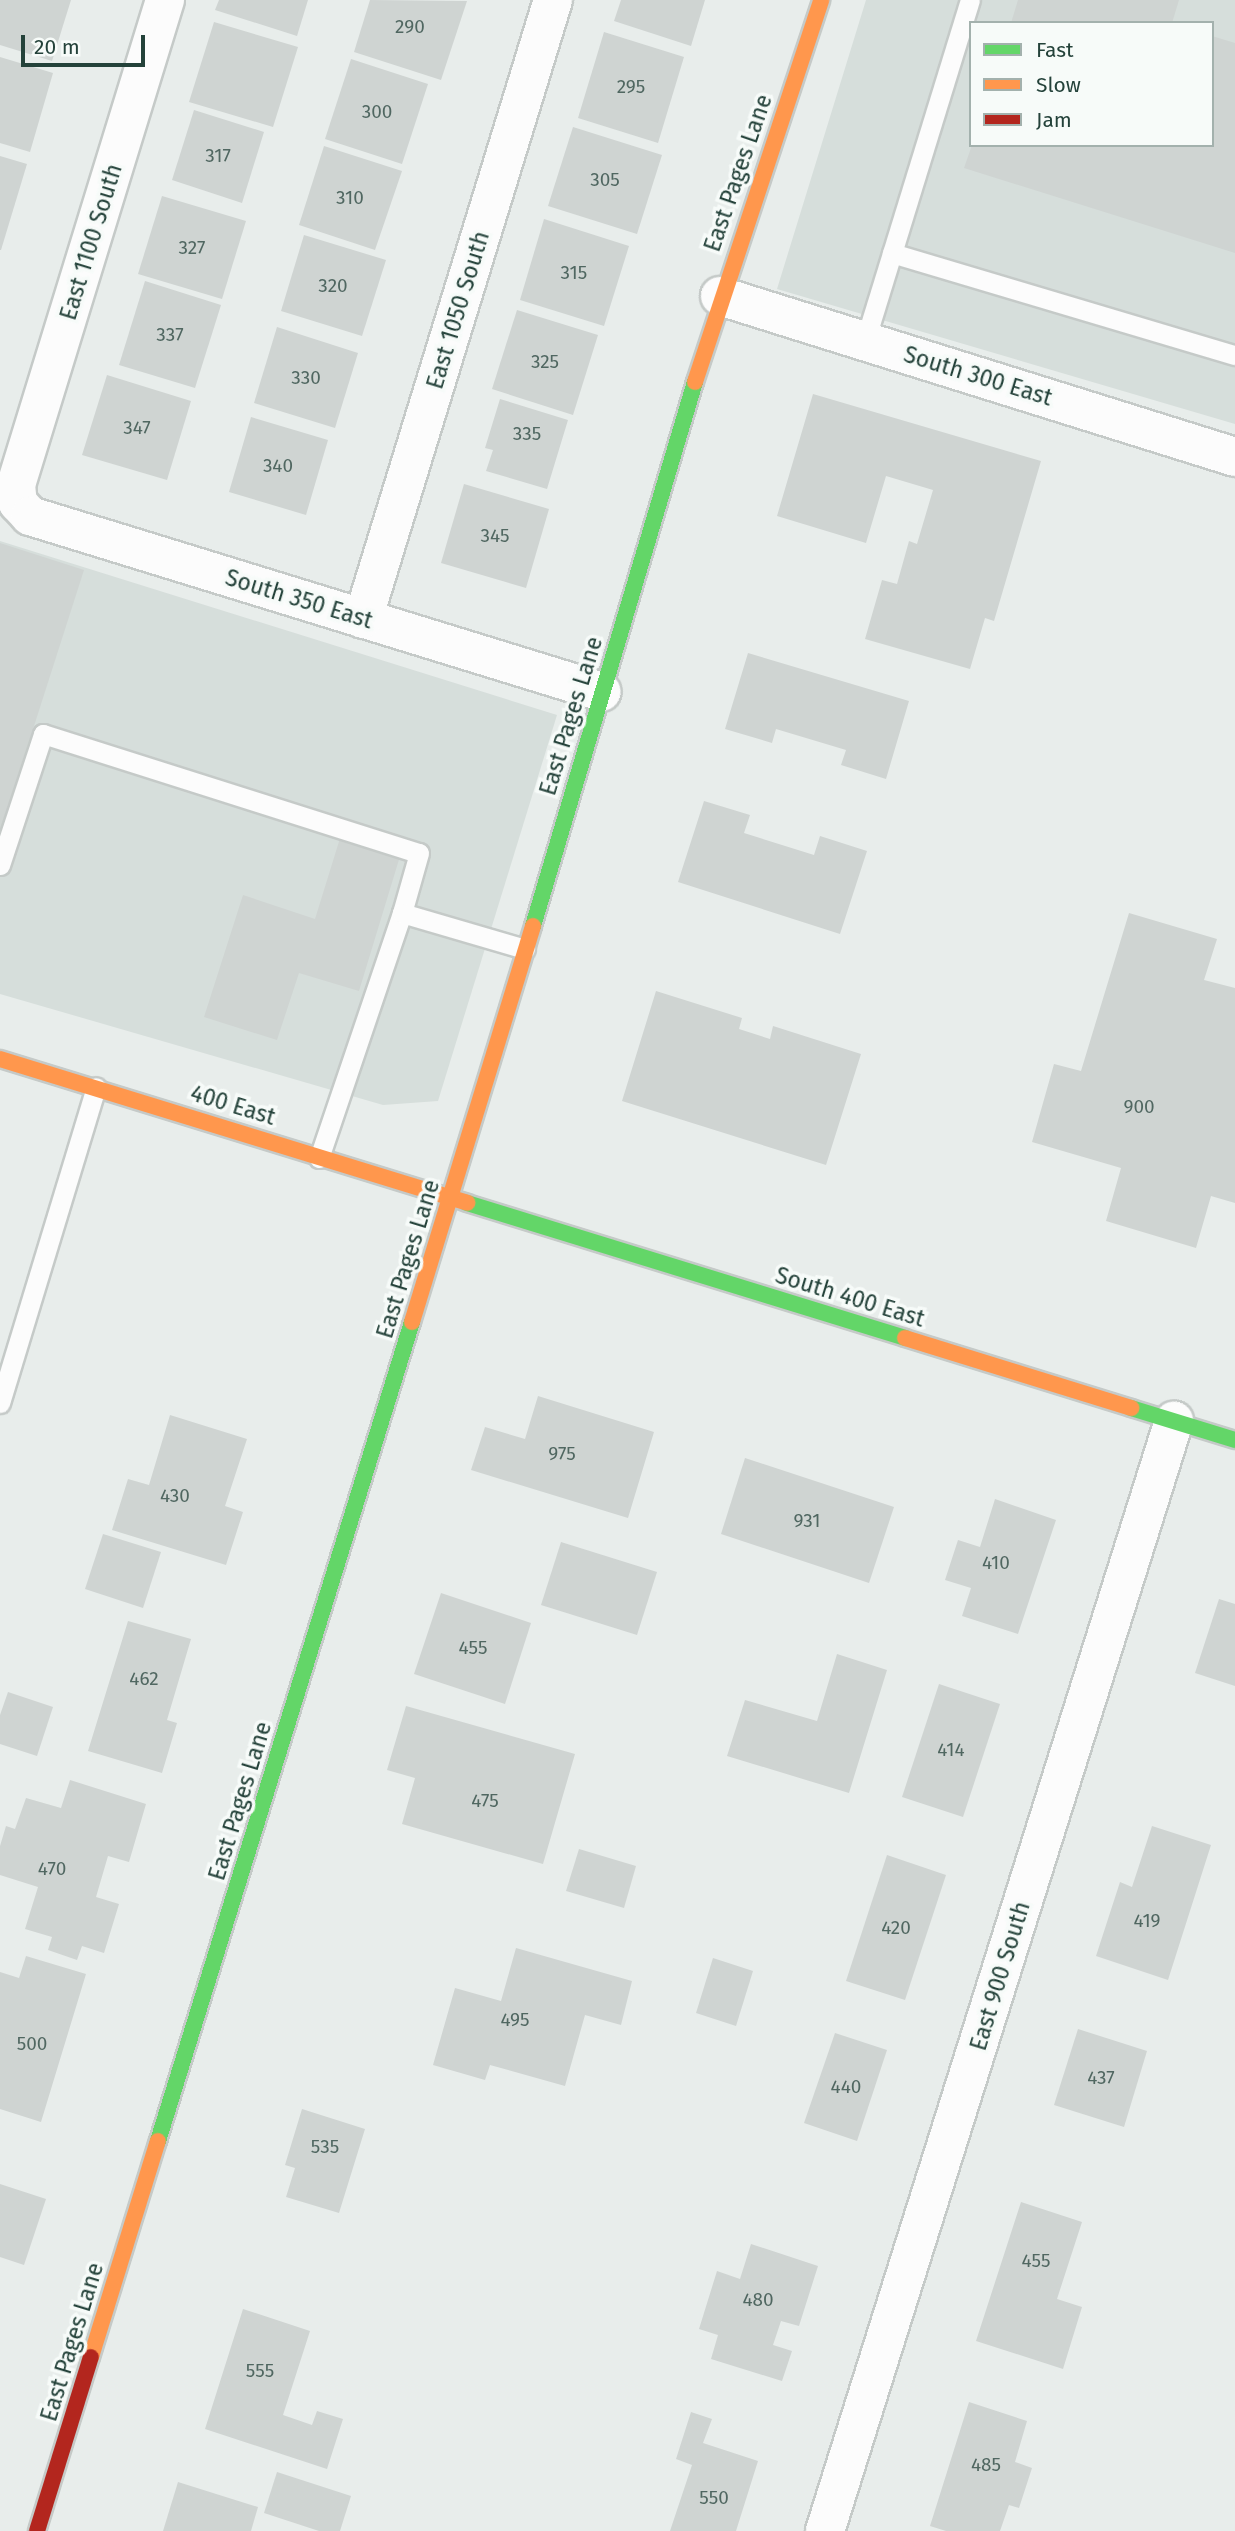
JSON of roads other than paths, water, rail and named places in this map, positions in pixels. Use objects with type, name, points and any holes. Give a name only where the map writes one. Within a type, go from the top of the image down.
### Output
[{"type":"street","name":"East 1100 South","points":[[16,485],[165,0]]},
{"type":"street","name":"East 1050 South","points":[[363,619],[553,0]]},
{"type":"street","name":"East Pages Lane","points":[[37,2531],[451,1197],[720,296],[821,0]]},
{"type":"street","name":"South 300 East","points":[[720,296],[1235,457]]},
{"type":"street","name":"South 350 East","points":[[16,485],[18,503],[30,516],[602,692]]},
{"type":"street","name":"400 East","points":[[0,1059],[451,1197]]},
{"type":"street","name":"South 400 East","points":[[451,1197],[1235,1440]]},
{"type":"street","name":"East 900 South","points":[[825,2531],[1174,1421]]},
{"type":"lane","points":[[864,341],[970,0]]},
{"type":"lane","points":[[891,253],[1235,355]]},
{"type":"lane","points":[[0,865],[43,734],[419,853],[319,1158]]},
{"type":"lane","points":[[401,913],[526,949]]},
{"type":"lane","points":[[0,1403],[96,1087]]}]
